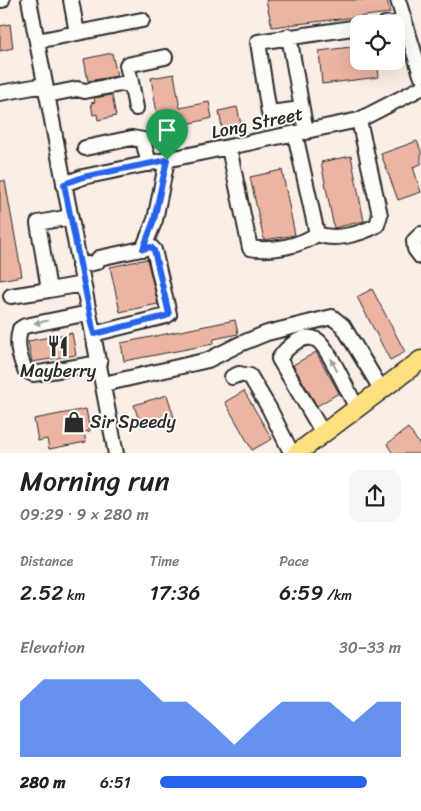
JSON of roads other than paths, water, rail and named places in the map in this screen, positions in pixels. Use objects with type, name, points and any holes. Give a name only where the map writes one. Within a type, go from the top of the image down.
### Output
[{"type":"main road","points":[[295,453],[421,360]]},
{"type":"street","points":[[29,0],[116,453]]},
{"type":"street","points":[[71,0],[77,33]]},
{"type":"street","points":[[398,0],[401,15]]},
{"type":"street","points":[[37,41],[142,20]]},
{"type":"street","points":[[302,109],[269,113],[258,42],[350,28]]},
{"type":"street","points":[[405,28],[421,75]]},
{"type":"street","points":[[289,36],[302,109],[300,133],[317,234]]},
{"type":"street","points":[[136,108],[127,65],[165,57]]},
{"type":"street","points":[[0,94],[46,90],[77,89],[85,91],[131,82]]},
{"type":"street","name":"Long Street","points":[[64,184],[83,177],[359,120],[421,88]]},
{"type":"street","points":[[317,234],[327,238],[366,231],[377,224],[380,215],[359,120]]},
{"type":"street","points":[[85,148],[132,138],[143,140],[149,164]]},
{"type":"street","points":[[229,148],[250,248],[262,251],[307,241],[317,234]]},
{"type":"street","points":[[143,249],[154,220],[167,160]]},
{"type":"street","points":[[49,290],[38,223],[70,217]]},
{"type":"street","points":[[421,234],[414,241],[415,249],[421,257]]},
{"type":"street","points":[[79,266],[97,262],[100,258],[151,247],[154,250],[169,314],[94,334]]},
{"type":"street","points":[[11,296],[83,284]]},
{"type":"street","points":[[89,313],[25,326],[20,329],[17,339],[18,353],[25,370],[33,374],[100,363]]},
{"type":"street","points":[[104,384],[208,360],[267,333],[332,317],[343,326],[382,390]]},
{"type":"street","points":[[323,433],[279,359],[286,347],[306,338],[317,340],[326,350],[357,408]]},
{"type":"street","points":[[232,377],[239,374],[250,376],[293,453]]},
{"type":"place","name":"Mayberry","points":[[58,346]]},
{"type":"place","name":"Sir Speedy","points":[[74,422]]}]
